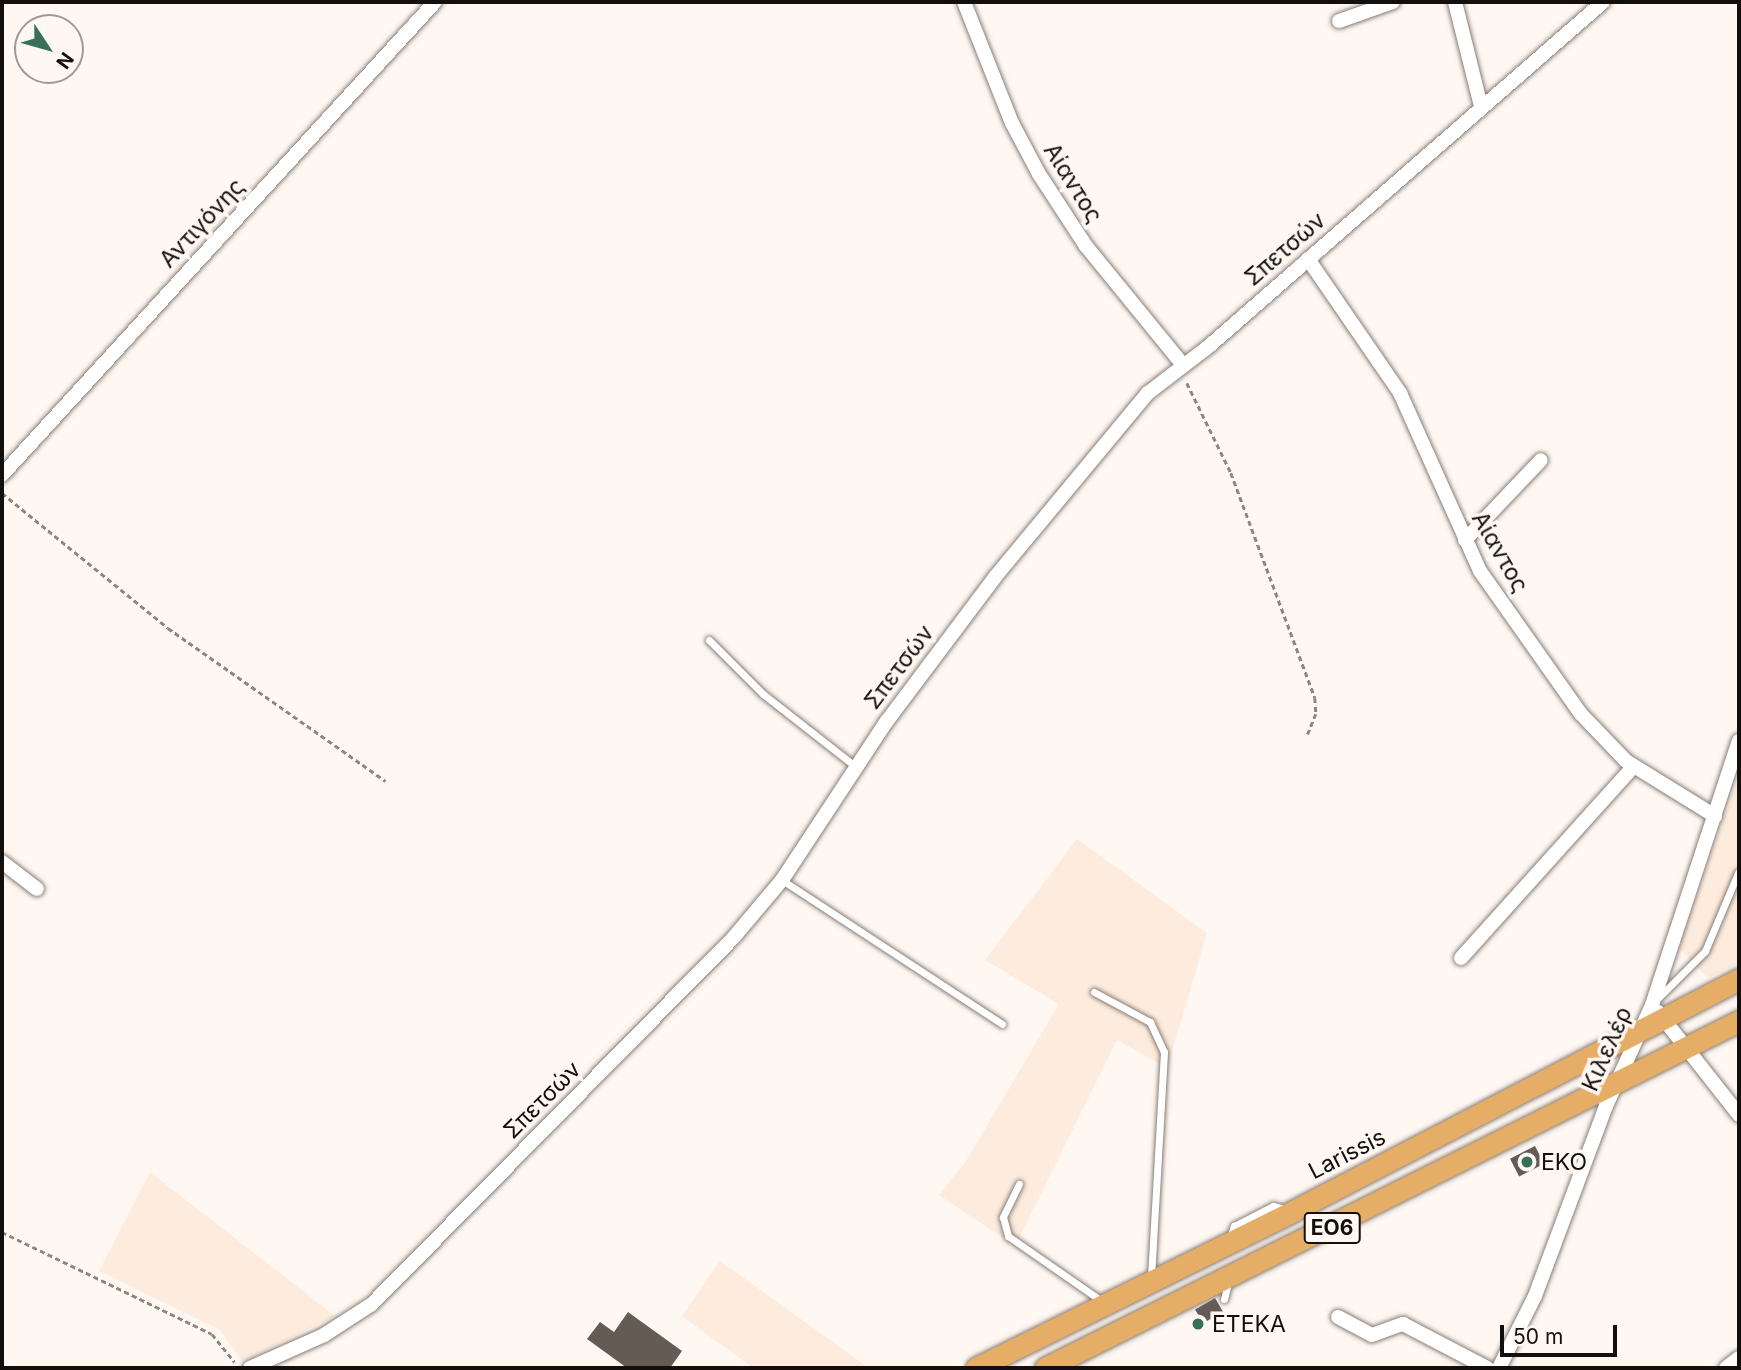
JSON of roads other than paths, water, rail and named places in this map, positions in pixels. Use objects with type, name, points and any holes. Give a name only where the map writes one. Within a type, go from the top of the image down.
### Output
[{"type":"main road","name":"Larissis","points":[[976,1368],[1293,1211],[1639,1032],[1658,1012],[1739,979]]},
{"type":"main road","name":"ΕΟ6","points":[[1045,1368],[1226,1289],[1739,1021]]},
{"type":"street","name":"Αντιγόνης","points":[[2,475],[435,2]]},
{"type":"street","name":"Αίαντος","points":[[964,2],[1012,123],[1038,174],[1086,246],[1181,367]]},
{"type":"street","points":[[1339,21],[1393,2]]},
{"type":"street","points":[[1455,2],[1481,106]]},
{"type":"street","name":"Σπετσών","points":[[250,1368],[324,1335],[372,1304],[701,972],[782,880],[856,767],[995,577],[1108,436],[1148,393],[1308,259],[1603,2]]},
{"type":"street","name":"Αίαντος","points":[[1308,259],[1400,393],[1480,570],[1581,714],[1634,766],[1715,816]]},
{"type":"street","points":[[1465,540],[1541,460]]},
{"type":"street","name":"Κιλελέρ","points":[[1658,1012],[1739,741]]},
{"type":"street","points":[[1461,958],[1634,766]]},
{"type":"street","points":[[2,862],[37,888]]},
{"type":"street","points":[[1658,1012],[1739,1115]]},
{"type":"street","name":"Κιλελέρ","points":[[1499,1368],[1535,1296],[1639,1032]]},
{"type":"street","points":[[1338,1317],[1372,1335],[1404,1324],[1487,1368]]},
{"type":"street","points":[[1726,1368],[1739,1358]]},
{"type":"lane","points":[[709,640],[764,694],[856,767]]},
{"type":"lane","points":[[1658,1012],[1704,951],[1738,873]]},
{"type":"lane","points":[[782,880],[1002,1024]]},
{"type":"lane","points":[[1094,992],[1150,1022],[1164,1052],[1151,1282]]},
{"type":"lane","points":[[1019,1184],[1003,1217],[1008,1236],[1106,1304]]},
{"type":"place","name":"EKO","points":[[1527,1162]]},
{"type":"place","name":"ΕΤΕΚΑ","points":[[1198,1324]]}]
